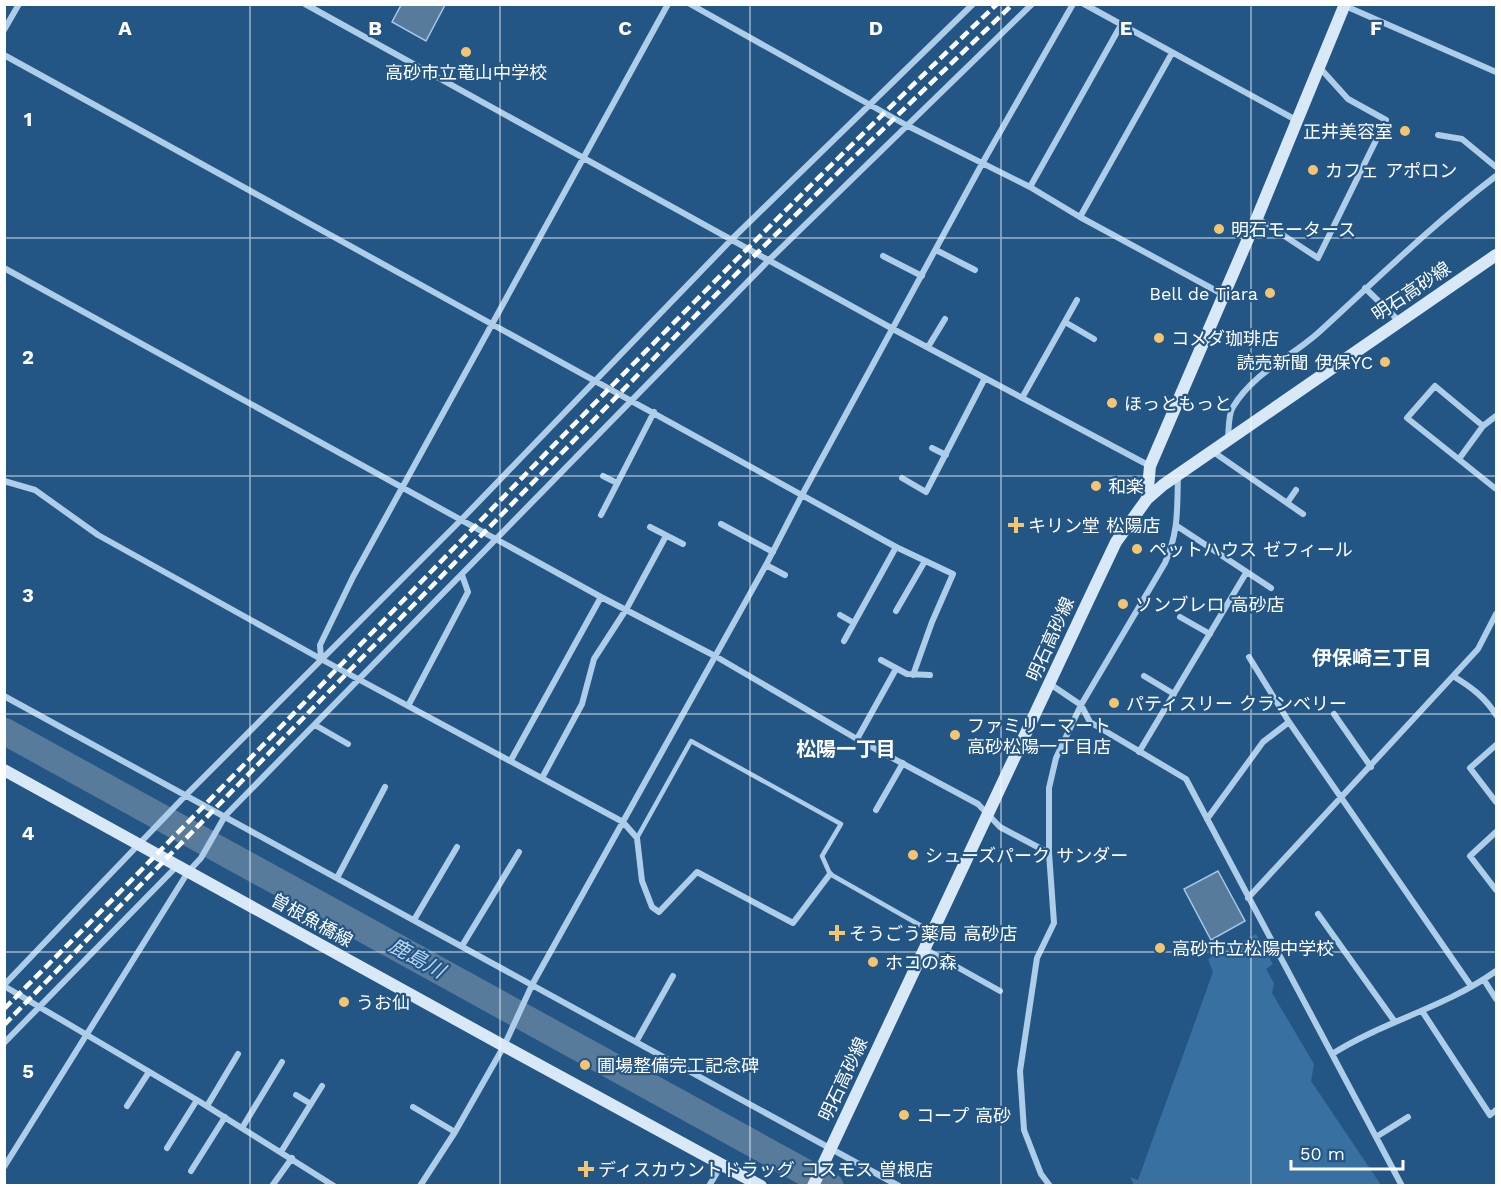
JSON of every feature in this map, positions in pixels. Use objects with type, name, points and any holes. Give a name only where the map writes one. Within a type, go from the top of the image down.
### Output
[{"type":"main road","points":[[1146,499],[1150,466],[1257,218],[1344,5]]},
{"type":"main road","name":"明石高砂線","points":[[813,1185],[1116,542],[1146,499],[1211,450],[1497,255]]},
{"type":"main road","name":"曽根魚橋線","points":[[4,770],[504,1046],[762,1185]]},
{"type":"street","points":[[4,30],[19,4]]},
{"type":"street","points":[[304,4],[893,329],[1150,466]]},
{"type":"street","points":[[321,659],[320,645],[353,578],[669,4]]},
{"type":"street","points":[[690,4],[906,125],[1030,187],[1080,217],[1224,295]]},
{"type":"street","points":[[334,1185],[207,1106],[4,986],[186,795],[461,520],[732,239],[973,4]]},
{"type":"street","points":[[4,1043],[183,869],[201,858],[225,816],[769,260],[1032,4]]},
{"type":"street","points":[[420,1185],[504,1046],[532,985],[766,565],[982,162],[1073,4]]},
{"type":"street","points":[[1084,4],[1296,120]]},
{"type":"street","points":[[1344,5],[1497,72]]},
{"type":"street","points":[[1030,187],[1121,25]]},
{"type":"street","points":[[1080,217],[1172,53]]},
{"type":"street","points":[[4,55],[896,547],[953,574],[932,622],[913,675]]},
{"type":"street","points":[[1257,218],[1318,258],[1386,120],[1348,99],[1320,67]]},
{"type":"street","points":[[1438,135],[1462,139],[1497,167]]},
{"type":"street","points":[[1228,439],[1231,409],[1247,388],[1275,363],[1316,335],[1454,208],[1497,176]]},
{"type":"street","points":[[936,250],[975,270]]},
{"type":"street","points":[[883,256],[922,276]]},
{"type":"street","points":[[4,268],[497,538],[600,597],[627,608],[715,656],[857,739],[978,804],[1000,827],[1049,853]]},
{"type":"street","points":[[1365,288],[1399,321]]},
{"type":"street","points":[[1022,398],[1077,300]]},
{"type":"street","points":[[928,347],[945,319]]},
{"type":"street","points":[[1065,322],[1094,339]]},
{"type":"street","points":[[902,478],[926,492],[985,378]]},
{"type":"street","points":[[1483,426],[1435,386],[1407,418],[1497,489]]},
{"type":"street","points":[[601,515],[654,412]]},
{"type":"street","points":[[1459,459],[1483,426],[1497,416]]},
{"type":"street","points":[[932,448],[946,455]]},
{"type":"street","points":[[1211,450],[1303,514]]},
{"type":"street","points":[[1050,1185],[1041,1174],[1024,1130],[1020,1071],[1037,958],[1054,923],[1049,853],[1049,788],[1056,758],[1081,705],[1165,563],[1174,543],[1179,473]]},
{"type":"street","points":[[603,476],[617,483]]},
{"type":"street","points":[[4,481],[35,490],[98,535],[359,680],[623,822],[637,838],[642,881],[652,908],[659,912],[697,872],[794,923],[830,874]]},
{"type":"street","points":[[1287,502],[1296,490]]},
{"type":"street","points":[[722,524],[772,552]]},
{"type":"street","points":[[1177,526],[1271,588]]},
{"type":"street","points":[[650,527],[682,544]]},
{"type":"street","points":[[542,778],[582,704],[594,659],[627,608],[666,536]]},
{"type":"street","points":[[844,641],[896,547]]},
{"type":"street","points":[[896,611],[925,561]]},
{"type":"street","points":[[766,565],[785,575]]},
{"type":"street","points":[[1139,752],[1246,573]]},
{"type":"street","points":[[408,706],[468,592],[462,575]]},
{"type":"street","points":[[511,760],[600,597]]},
{"type":"street","points":[[1248,898],[1478,649],[1497,614]]},
{"type":"street","points":[[840,615],[854,623]]},
{"type":"street","points":[[1180,617],[1210,634]]},
{"type":"street","points":[[1249,657],[1289,722],[1471,986]]},
{"type":"street","points":[[881,660],[907,674],[930,675]]},
{"type":"street","points":[[857,739],[896,669]]},
{"type":"street","points":[[1144,676],[1174,694]]},
{"type":"street","points":[[1453,676],[1486,699],[1497,715]]},
{"type":"street","points":[[1050,684],[1081,705],[1090,722],[1186,779],[1402,1185]]},
{"type":"street","points":[[4,696],[899,1185]]},
{"type":"street","points":[[1334,714],[1371,767]]},
{"type":"street","points":[[1207,819],[1263,742],[1289,722]]},
{"type":"street","points":[[315,725],[348,744]]},
{"type":"street","points":[[1497,745],[1470,768],[1497,802]]},
{"type":"street","points":[[876,810],[903,763]]},
{"type":"street","points":[[337,878],[386,787]]},
{"type":"street","points":[[1497,832],[1470,856],[1497,890]]},
{"type":"street","points":[[414,920],[457,847]]},
{"type":"street","points":[[462,946],[519,852]]},
{"type":"street","points":[[4,1167],[86,1034],[183,869]]},
{"type":"street","points":[[1318,914],[1395,1023]]},
{"type":"street","points":[[924,948],[1000,991]]},
{"type":"street","points":[[1332,1054],[1351,1042],[1422,1011],[1484,980],[1497,971]]},
{"type":"street","points":[[636,1042],[673,976]]},
{"type":"street","points":[[1484,980],[1497,999]]},
{"type":"street","points":[[1422,1011],[1490,1114],[1497,1110]]},
{"type":"street","points":[[207,1106],[238,1054]]},
{"type":"street","points":[[242,1128],[282,1062]]},
{"type":"street","points":[[127,1107],[149,1072]]},
{"type":"street","points":[[280,1152],[322,1086]]},
{"type":"street","points":[[296,1095],[311,1104]]},
{"type":"street","points":[[167,1148],[197,1100]]},
{"type":"street","points":[[413,1107],[454,1132]]},
{"type":"street","points":[[191,1171],[225,1117]]},
{"type":"street","points":[[1376,1137],[1408,1117]]},
{"type":"street","points":[[272,1185],[292,1158]]},
{"type":"street","points":[[709,1185],[722,1164]]},
{"type":"lane","points":[[637,838],[692,741],[841,824],[822,856],[830,874],[932,932]]},
{"type":"shaded area","points":[[401,4],[445,5],[426,41],[392,22]]},
{"type":"shaded area","points":[[1218,871],[1245,921],[1211,940],[1184,889]]},
{"type":"shaded area","points":[[1256,934],[1273,964],[1266,969],[1274,983],[1272,993],[1314,1064],[1311,1081],[1381,1185],[1134,1185],[1130,1177],[1138,1180],[1213,972],[1208,959]]},
{"type":"waterway","name":"鹿島川","points":[[4,731],[830,1186]]},
{"type":"railway","points":[[4,1009],[745,251],[997,4]]},
{"type":"railway","points":[[4,1025],[744,266],[1013,4]]},
{"type":"place","name":"高砂市立竜山中学校","points":[[466,52]]},
{"type":"place","name":"正井美容室","points":[[1405,131]]},
{"type":"place","name":"カフェ アポロン","points":[[1313,170]]},
{"type":"place","name":"明石モータース","points":[[1219,229]]},
{"type":"place","name":"Bell de Tiara","points":[[1270,293]]},
{"type":"place","name":"コメダ珈琲店","points":[[1159,338]]},
{"type":"place","name":"読売新聞 伊保YC","points":[[1385,362]]},
{"type":"place","name":"ほっともっと","points":[[1112,403]]},
{"type":"place","name":"和楽","points":[[1096,486]]},
{"type":"place","name":"キリン堂 松陽店","points":[[1016,525]]},
{"type":"place","name":"ペットハウス ゼフィール","points":[[1137,549]]},
{"type":"place","name":"ソンブレロ 高砂店","points":[[1123,604]]},
{"type":"place","name":"パティスリー クランベリー","points":[[1114,703]]},
{"type":"place","name":"ファミリーマート 高砂松陽一丁目店","points":[[955,735]]},
{"type":"place","name":"シューズパーク サンダー","points":[[913,855]]},
{"type":"place","name":"そうごう薬局 高砂店","points":[[837,933]]},
{"type":"place","name":"高砂市立松陽中学校","points":[[1160,948]]},
{"type":"place","name":"ホコの森","points":[[873,962]]},
{"type":"place","name":"うお仙","points":[[344,1002]]},
{"type":"place","name":"圃場整備完工記念碑","points":[[585,1065]]},
{"type":"place","name":"コープ 高砂","points":[[904,1115]]},
{"type":"place","name":"ディスカウントドラッグ コスモス 曽根店","points":[[586,1169]]},
{"type":"district","name":"伊保崎三丁目","points":[[1372,658]]},
{"type":"district","name":"松陽一丁目","points":[[846,749]]}]
